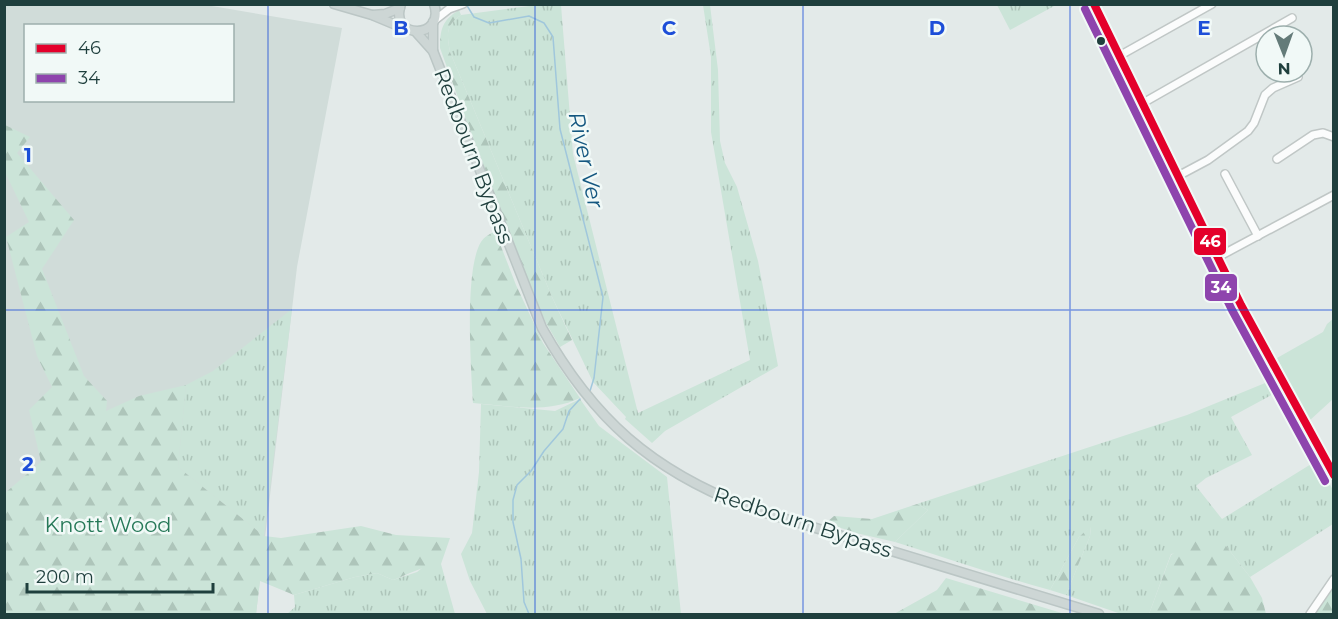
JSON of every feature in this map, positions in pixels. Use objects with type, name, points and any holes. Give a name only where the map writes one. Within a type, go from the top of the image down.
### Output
[{"type":"main road","points":[[333,4],[372,15],[416,32],[424,30],[434,21]]},
{"type":"main road","name":"Redbourn Bypass","points":[[434,4],[436,13],[434,51],[542,328],[562,364],[579,387],[626,437],[669,470],[701,488],[750,508],[1099,615]]},
{"type":"main road","points":[[372,15],[385,14],[400,6],[400,19],[405,27]]},
{"type":"main road","name":"Redbourn Bypass","points":[[416,32],[434,51]]},
{"type":"street","points":[[434,21],[456,5],[463,4]]},
{"type":"street","points":[[1094,4],[1241,305],[1334,476]]},
{"type":"street","points":[[1119,56],[1212,4]]},
{"type":"street","points":[[1143,103],[1292,18]]},
{"type":"street","points":[[1178,176],[1208,160],[1248,131],[1254,123],[1265,95],[1283,84]]},
{"type":"street","points":[[1277,159],[1313,135],[1323,133],[1334,137]]},
{"type":"street","points":[[1225,174],[1258,236]]},
{"type":"street","points":[[1218,257],[1334,195]]},
{"type":"street","points":[[1310,615],[1334,579]]},
{"type":"shaded area","points":[[200,4],[342,28],[297,267],[256,614],[5,614],[4,5]]},
{"type":"green space","points":[[537,5],[561,5],[573,154],[638,413],[750,360],[711,132],[711,57],[703,5],[710,5],[718,70],[720,141],[725,163],[737,187],[758,261],[778,366],[665,431],[652,443],[625,419],[626,417],[593,382],[552,297],[450,52],[448,31],[452,23],[461,15]]},
{"type":"green space","points":[[997,5],[1056,5],[1010,30]]},
{"type":"green space","points":[[459,10],[461,15],[452,23],[448,31],[450,52],[572,340],[560,347],[546,323],[513,249],[440,48],[443,26]]},
{"type":"green space","name":"Knott Wood","points":[[5,125],[30,137],[17,153],[74,220],[42,269],[84,376],[107,401],[106,411],[139,396],[186,385],[178,467],[264,536],[281,538],[361,526],[396,535],[450,538],[441,564],[423,568],[393,580],[377,573],[294,595],[260,581],[256,614],[5,614],[5,493],[41,462],[29,410],[52,387],[37,356],[6,237],[29,222],[5,172]]},
{"type":"green space","points":[[495,231],[516,285],[543,343],[580,398],[554,406],[541,407],[473,403],[470,320],[472,274],[481,242]]},
{"type":"green space","points":[[292,309],[264,536],[178,467],[186,385],[213,371]]},
{"type":"green space","points":[[1333,319],[1333,399],[1309,421],[1277,358],[1323,332]]},
{"type":"green space","points":[[1270,381],[1275,393],[1231,417],[1252,455],[1206,478],[1196,486],[1222,519],[1316,461],[1333,490],[1333,524],[1250,577],[1226,546],[1171,554],[1149,614],[1121,614],[1066,595],[1090,536],[1091,527],[1079,537],[1050,590],[895,542],[928,510],[917,504],[1187,415]]},
{"type":"green space","points":[[580,399],[599,426],[667,477],[681,614],[487,614],[470,581],[461,554],[472,533],[479,472],[481,404],[555,411]]},
{"type":"green space","points":[[917,504],[928,510],[895,542],[826,523],[834,516],[872,519]]},
{"type":"green space","points":[[1091,526],[1090,536],[1066,595],[1050,590],[1079,537]]},
{"type":"green space","points":[[1196,539],[1216,539],[1226,546],[1250,577],[1262,598],[1266,614],[1149,614],[1171,555]]},
{"type":"green space","points":[[427,564],[441,564],[455,614],[287,614],[295,607],[294,595],[377,573],[393,580],[417,572]]},
{"type":"green space","points":[[946,578],[1065,614],[894,614],[937,590]]},
{"type":"green space","points":[[1333,587],[1333,614],[1315,614]]},
{"type":"waterway","name":"River Ver","points":[[466,4],[474,17],[489,23],[529,16],[544,23],[553,37],[560,129],[603,297],[594,378],[590,391]]},
{"type":"waterway","name":"River Ver","points":[[529,614],[524,602],[521,559],[513,522],[513,500],[517,485],[531,471],[563,429],[569,411],[580,399]]},
{"type":"transit line","name":"46","points":[[1094,4],[1241,305],[1334,475]]},
{"type":"transit line","name":"34","points":[[1085,9],[1232,310],[1325,481]]}]
